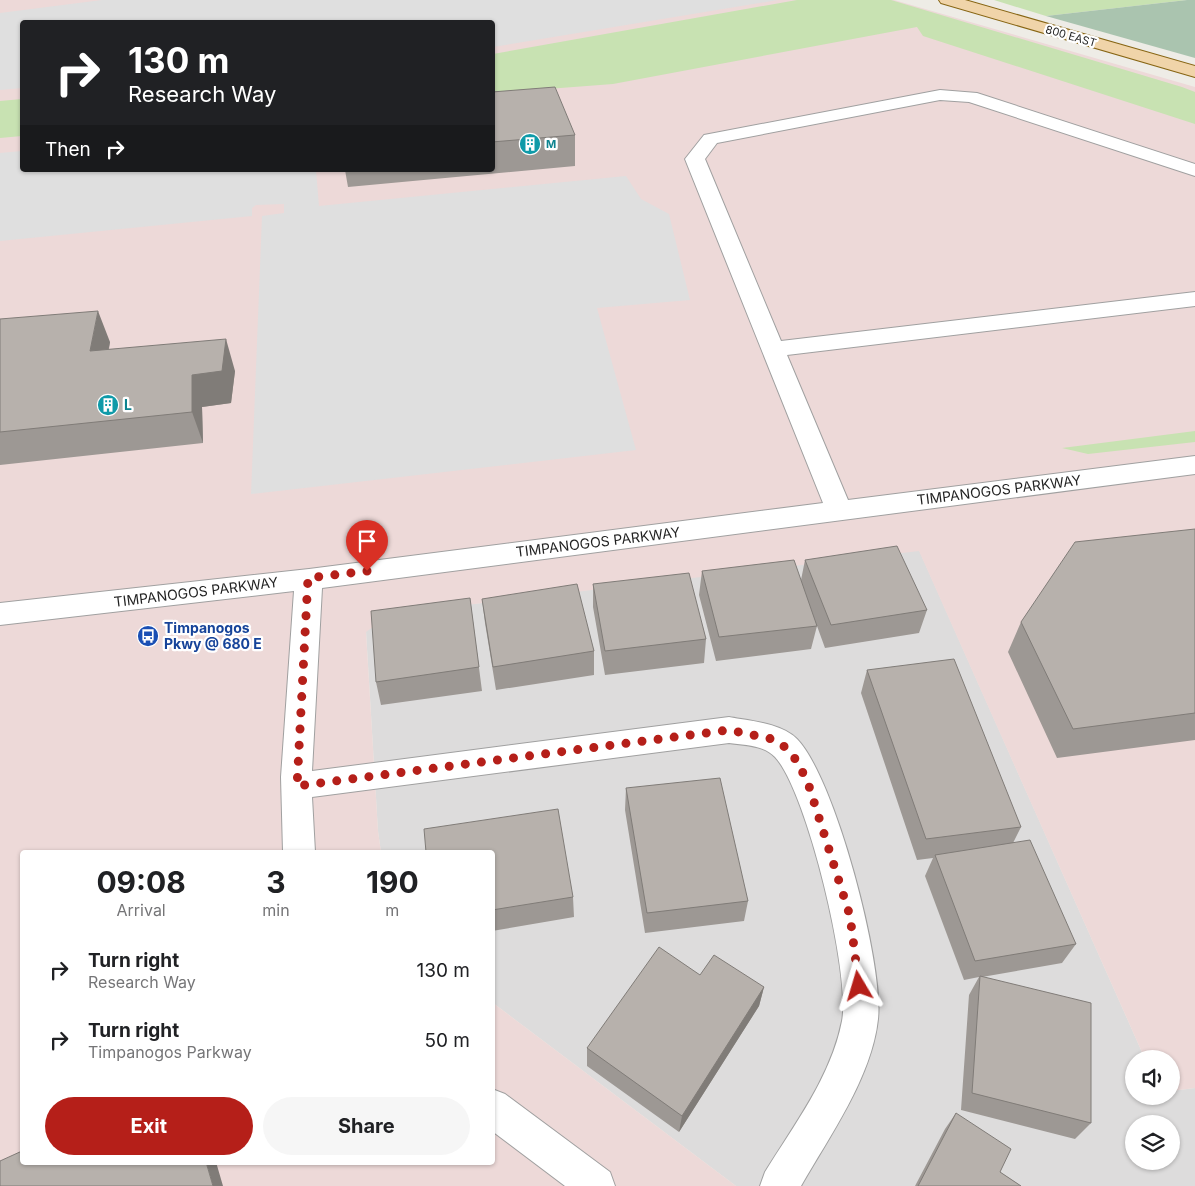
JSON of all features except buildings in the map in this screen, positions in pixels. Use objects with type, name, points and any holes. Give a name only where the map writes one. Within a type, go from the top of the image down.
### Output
[{"type":"main road","name":"800 EAST","points":[[947,0],[1195,72]]},
{"type":"street","points":[[839,511],[695,159],[711,139],[940,95],[971,97],[1195,170]]},
{"type":"street","points":[[773,349],[1195,299]]},
{"type":"street","name":"TIMPANOGOS PARKWAY","points":[[0,614],[308,578],[1195,465]]},
{"type":"street","points":[[300,850],[297,786],[308,578]]},
{"type":"street","points":[[297,786],[729,730],[772,739],[785,747],[797,761],[808,783],[850,916],[861,1000],[860,1019],[849,1056],[832,1094],[779,1186]]},
{"type":"street","points":[[495,1109],[596,1186]]},
{"type":"shaded area","points":[[0,0],[894,0],[1195,87],[1195,1088],[1180,1090],[1180,1050],[1141,1050],[919,551],[391,614],[366,632],[381,850],[20,850],[20,1165],[495,1165],[495,1005],[736,1186],[0,1186]]},
{"type":"shaded area","points":[[102,0],[778,0],[495,47],[495,20],[20,20],[20,88],[0,90],[0,13]]},
{"type":"shaded area","points":[[20,151],[20,172],[316,172],[319,206],[626,176],[641,199],[669,214],[690,300],[597,308],[636,450],[251,494],[262,216],[284,213],[284,204],[256,205],[252,208],[252,216],[0,241],[0,153]]},
{"type":"shaded area","points":[[919,550],[1141,1050],[1125,1050],[1125,1105],[1180,1105],[1180,1090],[1195,1088],[1195,1186],[736,1186],[495,1005],[495,850],[381,850],[366,631],[391,614]]},
{"type":"green space","points":[[797,0],[891,0],[1195,92],[1195,124],[923,36],[917,27],[613,84],[495,93],[495,54]]},
{"type":"green space","points":[[994,0],[1187,0],[1046,16]]},
{"type":"green space","points":[[1187,0],[1195,0],[1195,58],[1046,16]]},
{"type":"green space","points":[[20,99],[20,136],[0,138],[0,101]]},
{"type":"green space","points":[[1195,431],[1195,442],[1088,454],[1062,448]]},
{"type":"place","name":"M","points":[[530,144]]},
{"type":"place","name":"L","points":[[108,405]]},
{"type":"place","name":"Timpanogos Pkwy @ 680 E","points":[[148,636]]},
{"type":"route","points":[[367,571],[308,578],[297,786],[729,730],[772,739],[785,747],[797,761],[808,783],[850,916],[859,986]]}]
